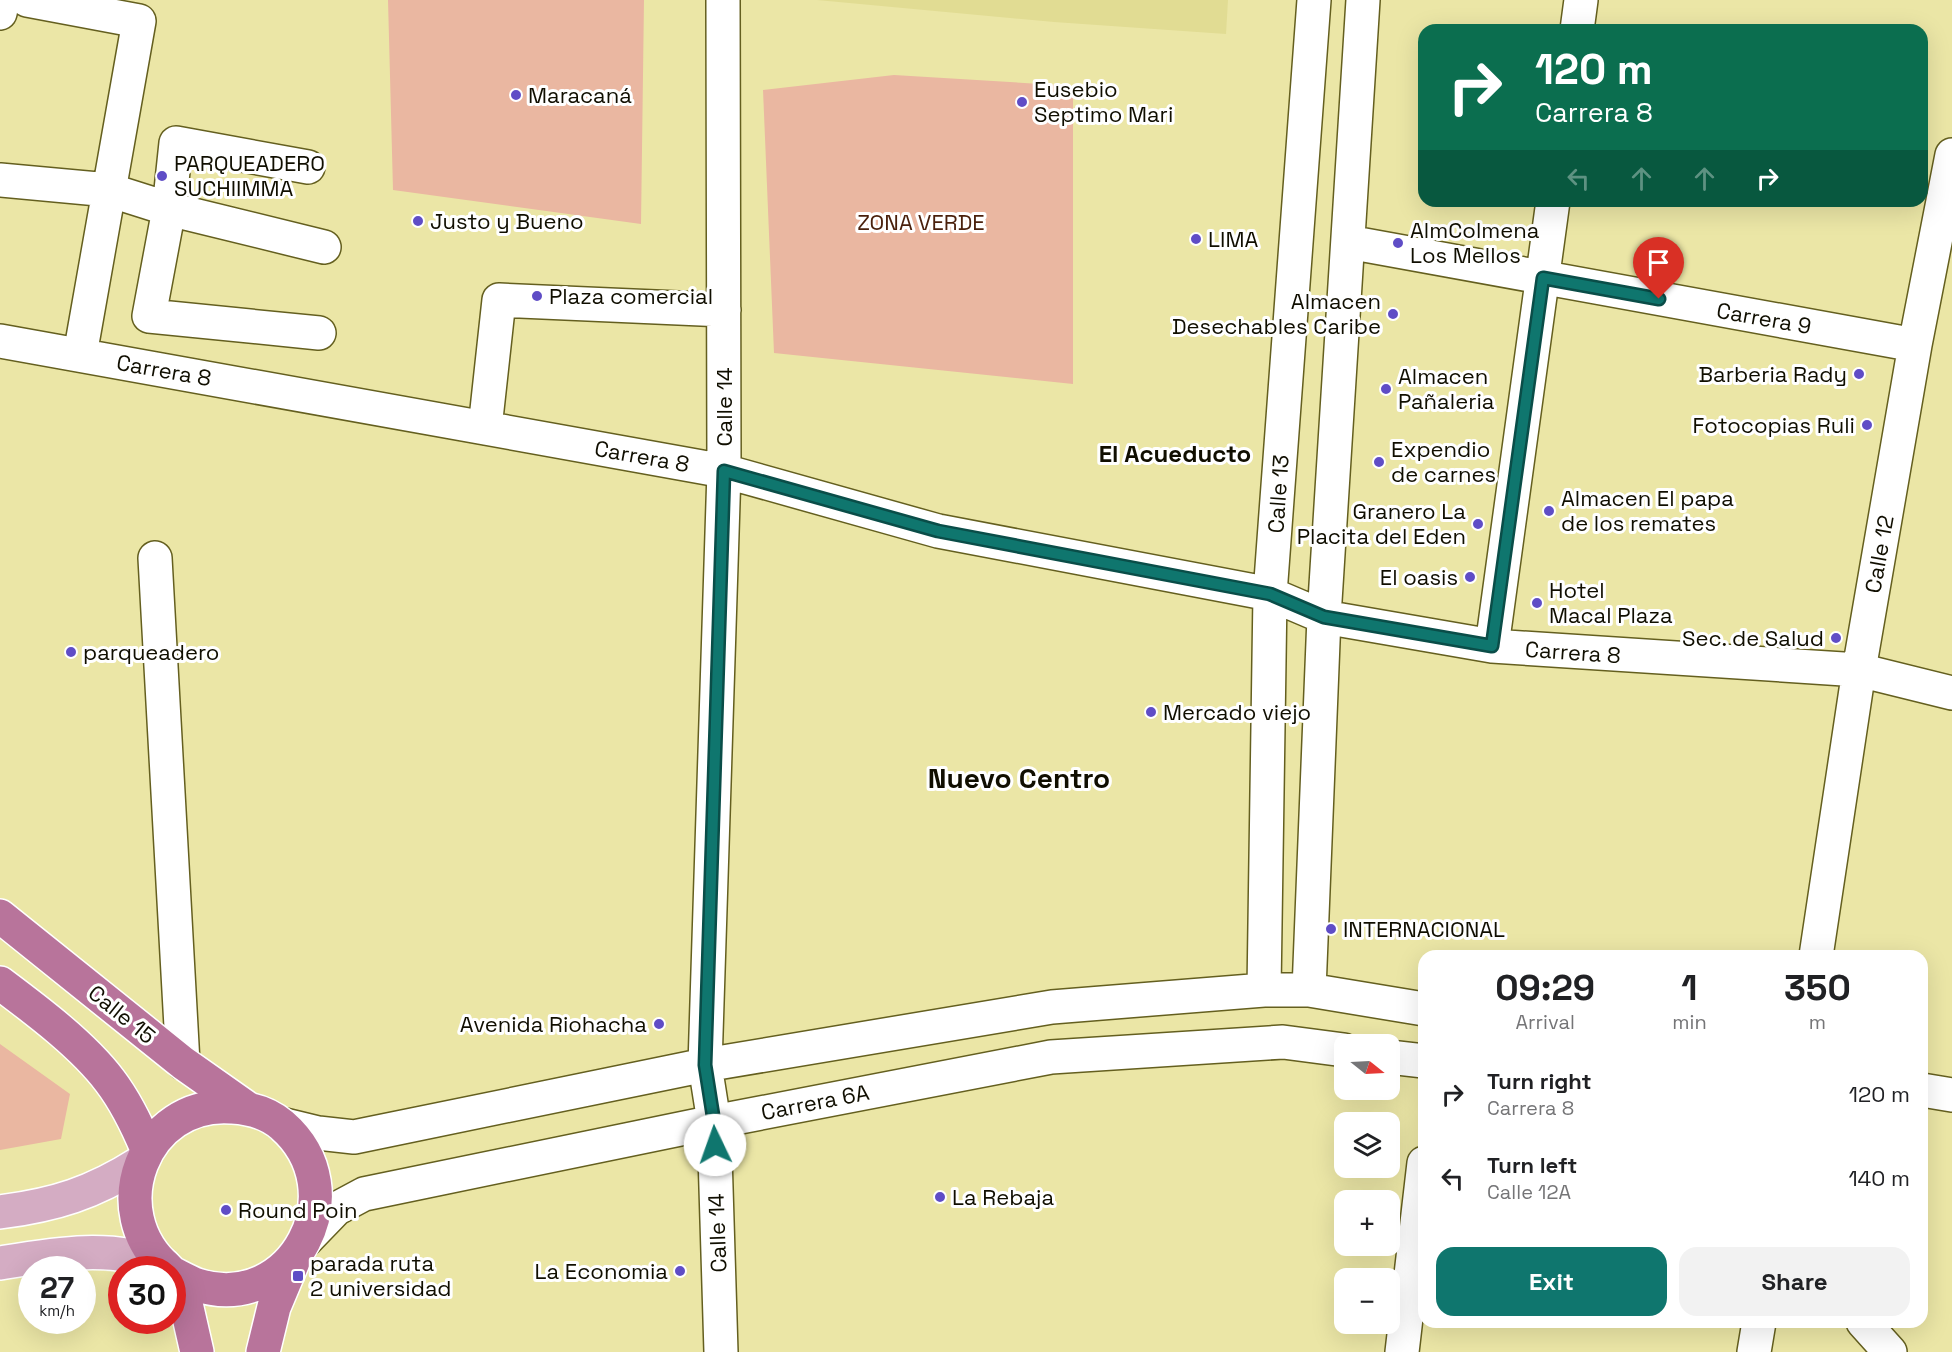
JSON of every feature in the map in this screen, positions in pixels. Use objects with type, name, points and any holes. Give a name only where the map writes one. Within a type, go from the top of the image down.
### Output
[{"type":"highway","name":"Calle 15","points":[[0,915],[183,1063],[247,1108]]},
{"type":"highway","points":[[0,983],[27,1003],[109,1080],[133,1116],[144,1156]]},
{"type":"highway","points":[[157,1256],[146,1243],[136,1218],[134,1191],[144,1156],[166,1127],[190,1112],[219,1106],[247,1108],[281,1124],[299,1142],[311,1165],[317,1190],[315,1216],[301,1248],[274,1274],[250,1286],[223,1289],[196,1285],[186,1279]]},
{"type":"highway","name":"Carrera 6A","points":[[263,1352],[274,1307],[301,1248]]},
{"type":"highway","points":[[186,1306],[197,1352]]},
{"type":"main road","points":[[0,1212],[48,1206],[82,1195],[144,1156]]},
{"type":"main road","points":[[0,1263],[44,1256],[114,1252],[140,1256]]},
{"type":"street","points":[[0,13],[3,0]]},
{"type":"street","points":[[27,0],[139,21],[80,355]]},
{"type":"street","name":"Calle 14","points":[[721,1352],[714,1122],[705,1065],[724,471],[723,0]]},
{"type":"street","name":"Calle 13","points":[[1264,990],[1270,594],[1314,0]]},
{"type":"street","points":[[1309,990],[1324,617],[1363,0]]},
{"type":"street","points":[[1578,24],[1581,0]]},
{"type":"street","points":[[308,167],[176,143],[169,208],[149,316],[319,333]]},
{"type":"street","name":"Calle 12","points":[[1817,950],[1859,670],[1915,345],[1944,239],[1952,155]]},
{"type":"street","points":[[0,180],[109,190],[169,208],[324,247]]},
{"type":"street","points":[[1492,646],[1552,207]]},
{"type":"street","name":"Carrera 9","points":[[1348,242],[1915,345]]},
{"type":"street","points":[[485,428],[500,300],[724,310]]},
{"type":"street","name":"Carrera 8","points":[[0,341],[724,471],[938,531],[1270,594],[1324,617],[1492,646],[1859,670],[1952,693]]},
{"type":"street","points":[[155,558],[183,1063]]},
{"type":"street","points":[[281,1124],[318,1133],[354,1137],[705,1065],[1052,1007],[1264,990],[1309,990],[1418,1008]]},
{"type":"street","name":"Carrera 6A","points":[[301,1248],[336,1209],[364,1194],[714,1122],[1051,1057],[1283,1042],[1334,1049]]},
{"type":"street","points":[[1400,1058],[1418,1060]]},
{"type":"street","points":[[1928,1091],[1952,1095]]},
{"type":"street","points":[[1402,1352],[1418,1215]]},
{"type":"street","points":[[1754,1352],[1758,1328]]},
{"type":"street","points":[[1868,1328],[1890,1352]]},
{"type":"shaded area","points":[[817,0],[1228,0],[1226,34],[1054,22]]},
{"type":"green space","name":"Maracaná","points":[[388,0],[644,0],[641,224],[393,190]]},
{"type":"green space","name":"ZONA VERDE","points":[[894,75],[1073,86],[1073,384],[774,353],[763,90]]},
{"type":"green space","points":[[0,1044],[70,1094],[61,1139],[0,1150]]},
{"type":"place","name":"Maracaná","points":[[516,95]]},
{"type":"place","name":"Eusebio Septimo Mari","points":[[1022,102]]},
{"type":"place","name":"PARQUEADERO SUCHIIMMA","points":[[162,176]]},
{"type":"place","name":"Justo y Bueno","points":[[418,221]]},
{"type":"place","name":"LIMA","points":[[1196,239]]},
{"type":"place","name":"AlmColmena Los Mellos","points":[[1398,243]]},
{"type":"place","name":"Plaza comercial","points":[[537,296]]},
{"type":"place","name":"Almacen Desechables Caribe","points":[[1393,314]]},
{"type":"place","name":"Barberia Rady","points":[[1859,374]]},
{"type":"place","name":"Almacen Pañaleria","points":[[1386,389]]},
{"type":"place","name":"Fotocopias Ruli","points":[[1867,425]]},
{"type":"place","name":"Expendio de carnes","points":[[1379,462]]},
{"type":"place","name":"Almacen El papa de los remates","points":[[1549,511]]},
{"type":"place","name":"Granero La Placita del Eden","points":[[1478,524]]},
{"type":"place","name":"El oasis","points":[[1470,577]]},
{"type":"place","name":"Hotel Macal Plaza","points":[[1537,603]]},
{"type":"place","name":"Sec. de Salud","points":[[1836,638]]},
{"type":"place","name":"parqueadero","points":[[71,652]]},
{"type":"place","name":"Mercado viejo","points":[[1151,712]]},
{"type":"place","name":"INTERNACIONAL","points":[[1331,929]]},
{"type":"place","name":"Avenida Riohacha","points":[[659,1024]]},
{"type":"place","name":"La Rebaja","points":[[940,1197]]},
{"type":"place","name":"Round Poin","points":[[226,1210]]},
{"type":"place","name":"La Economia","points":[[680,1271]]},
{"type":"place","name":"parada ruta 2 universidad","points":[[298,1276]]},
{"type":"district","name":"El Acueducto","points":[[1175,454]]},
{"type":"district","name":"Nuevo Centro","points":[[1019,778]]},
{"type":"route","points":[[715,1145],[714,1122],[705,1065],[724,471],[938,531],[1270,594],[1324,617],[1492,646],[1543,278],[1659,299]]}]
